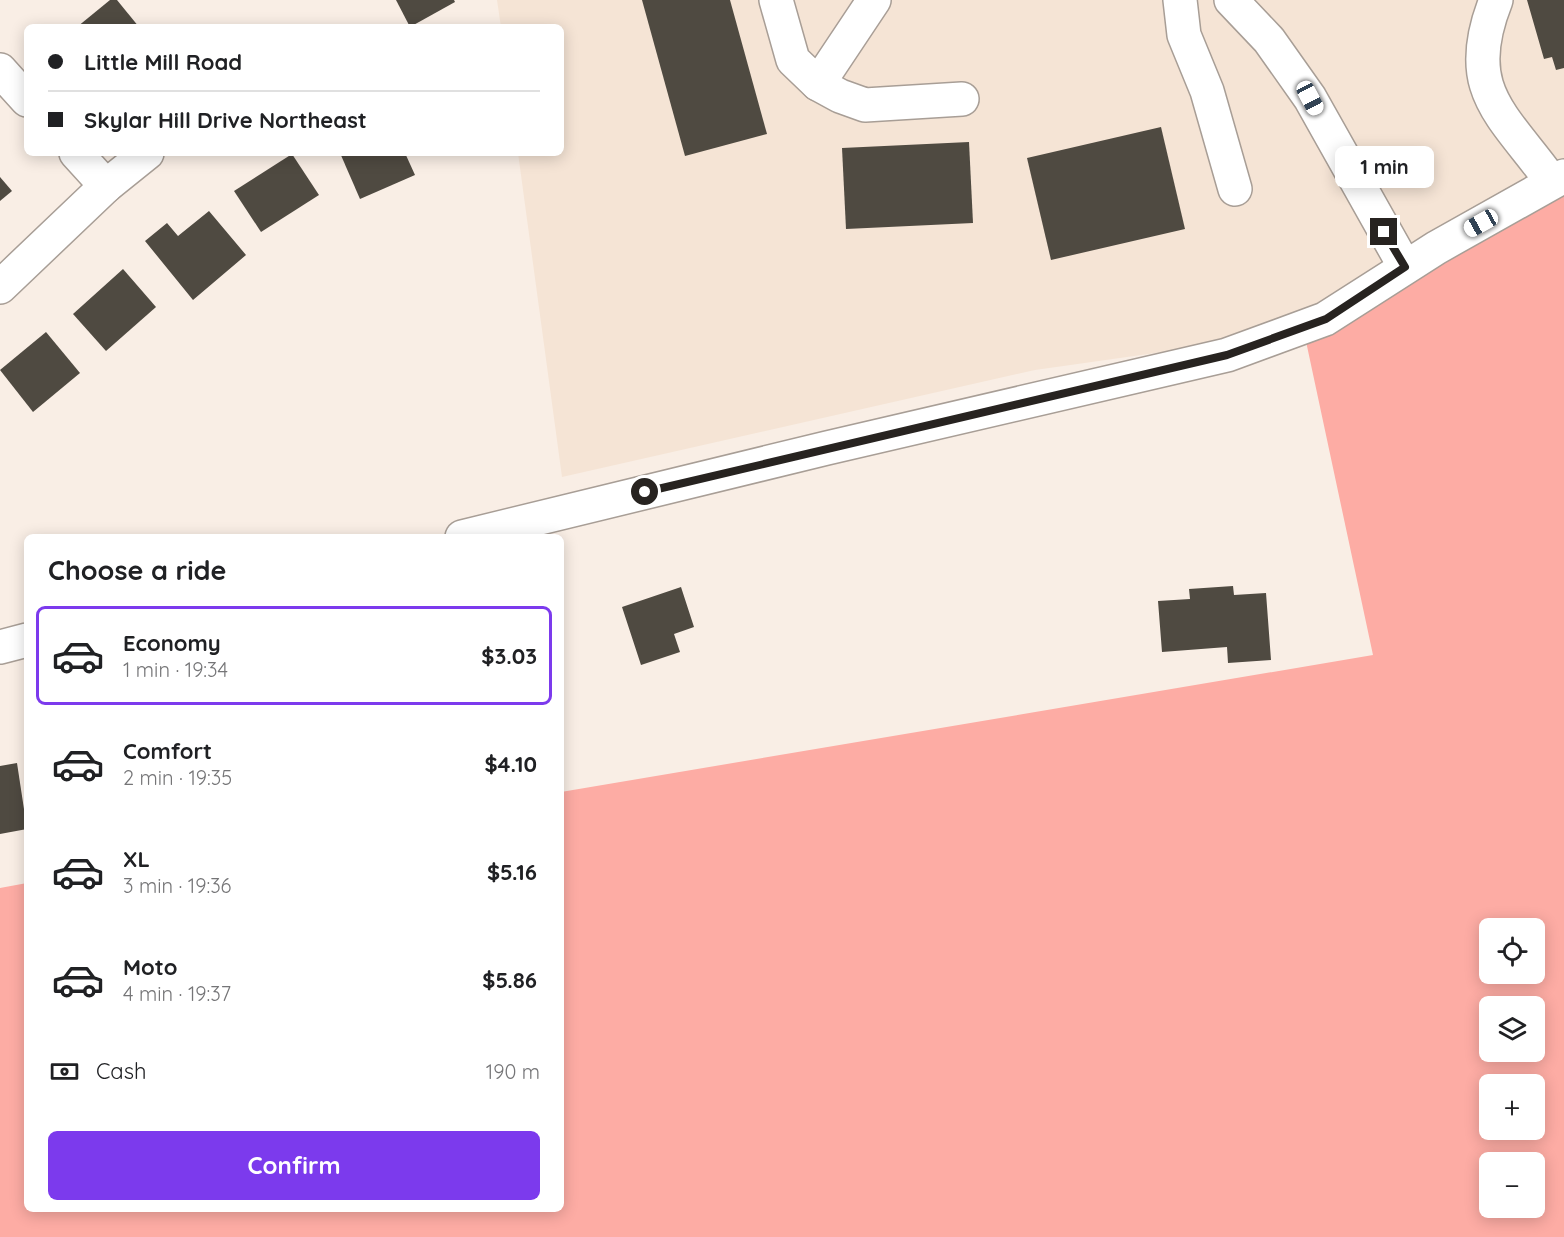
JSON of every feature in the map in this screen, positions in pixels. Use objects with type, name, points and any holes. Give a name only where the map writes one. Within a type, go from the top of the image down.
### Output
[{"type":"street","points":[[776,0],[793,60],[818,84],[840,96],[865,105],[962,99]]},
{"type":"street","points":[[818,84],[874,0]]},
{"type":"street","points":[[1180,0],[1184,35],[1207,91],[1235,189]]},
{"type":"street","points":[[1232,0],[1269,40],[1310,98],[1405,267]]},
{"type":"street","points":[[474,534],[816,450],[1227,355],[1326,319],[1405,267],[1558,179],[1501,116],[1488,89],[1481,54],[1487,23],[1496,0]]},
{"type":"street","points":[[0,70],[24,97]]},
{"type":"street","points":[[78,156],[106,186]]},
{"type":"street","points":[[0,286],[106,186],[143,156]]},
{"type":"street","points":[[0,646],[24,641]]},
{"type":"shaded area","points":[[497,0],[1564,0],[1564,187],[1304,332],[1035,370],[562,477],[518,156],[564,156],[564,24],[501,24]]},
{"type":"shaded area","points":[[1564,187],[1564,1237],[0,1237],[0,888],[24,884],[24,1212],[564,1212],[564,791],[1373,655],[1304,332]]},
{"type":"building","points":[[110,0],[117,0],[137,24],[81,24]]},
{"type":"building","points":[[396,0],[454,0],[455,2],[415,24],[408,24]]},
{"type":"building","points":[[642,0],[730,0],[767,134],[685,156]]},
{"type":"building","points":[[1527,0],[1564,0],[1564,68],[1556,70],[1552,57],[1544,59]]},
{"type":"building","points":[[1161,127],[1185,229],[1051,260],[1027,158]]},
{"type":"building","points":[[969,142],[973,223],[846,229],[842,148]]},
{"type":"building","points":[[289,156],[293,156],[319,195],[261,232],[234,191]]},
{"type":"building","points":[[341,156],[406,156],[415,175],[360,199]]},
{"type":"building","points":[[0,177],[12,191],[0,201]]},
{"type":"building","points":[[209,211],[246,255],[193,300],[145,241],[167,223],[178,236]]},
{"type":"building","points":[[123,269],[156,307],[106,351],[73,314]]},
{"type":"building","points":[[46,332],[80,373],[33,412],[0,370]]},
{"type":"building","points":[[1233,586],[1234,595],[1266,593],[1271,660],[1228,663],[1227,647],[1162,652],[1158,601],[1190,599],[1189,589]]},
{"type":"building","points":[[681,587],[694,627],[674,634],[680,652],[641,665],[622,607]]},
{"type":"building","points":[[17,763],[24,809],[24,830],[0,834],[0,766]]},
{"type":"route","points":[[645,492],[1227,355],[1326,319],[1405,267],[1384,232]]}]
